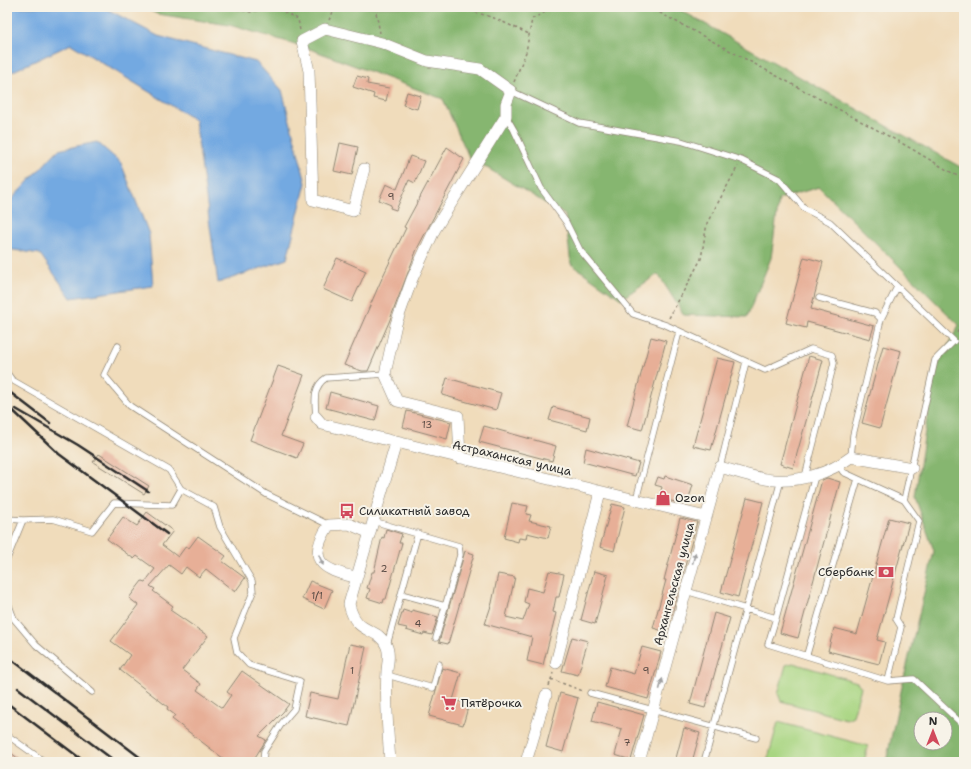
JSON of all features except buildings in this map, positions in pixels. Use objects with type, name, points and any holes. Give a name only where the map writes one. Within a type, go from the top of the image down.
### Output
[{"type":"street","points":[[364,169],[353,211],[313,200],[309,71],[302,41],[325,29],[382,43],[427,61],[480,69],[511,91],[506,104],[506,116],[435,229],[412,279],[396,324],[385,374],[398,400],[458,416],[460,458]]},
{"type":"street","name":"Астраханская улица","points":[[316,417],[322,424],[396,443],[706,517]]},
{"type":"street","points":[[390,762],[385,694],[388,655],[386,645],[376,635],[360,626],[352,617],[349,604],[396,443]]},
{"type":"street","points":[[720,467],[754,477],[781,480],[810,476],[839,466],[851,457],[912,468]]},
{"type":"street","name":"Архангельская улица","points":[[639,762],[720,467]]},
{"type":"street","points":[[556,663],[600,492]]},
{"type":"street","points":[[356,577],[334,573],[322,565],[318,552],[320,539],[329,524],[349,524],[370,533]]},
{"type":"street","points":[[526,762],[546,695]]},
{"type":"lane","points":[[511,91],[579,123],[681,141],[741,160],[779,179],[805,209],[830,222],[954,341],[935,360],[904,500]]},
{"type":"lane","points":[[506,116],[541,188],[566,222],[580,250],[633,314],[666,325],[678,332],[764,370],[811,349],[832,355],[834,363],[810,476],[776,618],[768,644],[807,654],[888,680],[914,679],[964,726]]},
{"type":"lane","points":[[851,457],[852,435],[881,319],[897,287]]},
{"type":"lane","points":[[819,298],[874,313],[881,319]]},
{"type":"lane","points":[[636,500],[678,332]]},
{"type":"lane","points":[[118,346],[104,374],[130,406],[266,494],[329,524]]},
{"type":"lane","points":[[720,467],[746,362]]},
{"type":"lane","points":[[7,373],[12,380],[169,470],[181,489],[214,507],[220,527],[252,581],[253,592],[234,638],[237,652],[249,665],[300,681],[294,710],[282,723],[264,751],[263,762]]},
{"type":"lane","points":[[316,417],[314,397],[320,382],[326,378],[385,374]]},
{"type":"lane","points":[[839,466],[843,472],[904,500],[919,521],[896,619],[901,627],[888,680]]},
{"type":"lane","points":[[807,654],[858,479]]},
{"type":"lane","points":[[704,762],[781,480]]},
{"type":"lane","points":[[7,519],[53,519],[92,531],[114,503],[172,505],[181,489]]},
{"type":"lane","points":[[7,559],[23,520]]},
{"type":"lane","points":[[373,521],[459,546],[460,555],[436,638]]},
{"type":"lane","points":[[386,645],[418,533]]},
{"type":"lane","points":[[686,591],[776,618]]},
{"type":"lane","points":[[401,594],[445,606]]},
{"type":"lane","points":[[7,600],[14,619],[36,645],[92,692]]},
{"type":"lane","points":[[387,675],[433,688],[439,664]]},
{"type":"lane","points":[[590,693],[756,738]]},
{"type":"lane","points":[[7,734],[45,762]]},
{"type":"path","points":[[225,7],[251,12],[272,7],[298,20],[302,41]]},
{"type":"path","points":[[251,12],[257,7]]},
{"type":"path","points":[[325,29],[335,8],[337,7]]},
{"type":"path","points":[[375,7],[382,43]]},
{"type":"path","points":[[458,7],[494,18],[529,35]]},
{"type":"path","points":[[511,91],[526,52],[532,19],[555,7]]},
{"type":"path","points":[[649,7],[905,145],[964,180]]},
{"type":"path","points":[[666,325],[701,259],[707,224],[741,160]]},
{"type":"path","points":[[954,341],[964,314]]},
{"type":"path","points":[[546,695],[556,663]]},
{"type":"path","points":[[551,680],[590,693]]},
{"type":"green space","points":[[143,7],[675,7],[964,169],[964,704],[961,708],[964,713],[964,762],[886,762],[934,551],[915,497],[934,372],[959,325],[819,187],[779,199],[771,258],[747,317],[684,315],[658,274],[621,299],[571,264],[565,215],[469,157],[443,99],[302,46],[229,25],[157,14]]},
{"type":"green space","points":[[793,663],[857,682],[861,687],[853,716],[846,719],[781,701],[778,694],[786,665]]},
{"type":"green space","points":[[778,722],[868,746],[864,762],[767,762]]},
{"type":"water","points":[[7,7],[103,7],[158,36],[256,62],[282,90],[306,183],[287,259],[218,283],[195,120],[71,44],[7,74]]},
{"type":"water","points":[[97,142],[121,163],[149,234],[153,286],[71,298],[40,254],[7,249],[7,204],[58,150]]},
{"type":"railway","points":[[7,390],[50,423]]},
{"type":"railway","points":[[7,405],[59,454],[167,534]]},
{"type":"railway","points":[[16,409],[78,445],[148,491]]},
{"type":"railway","points":[[7,656],[146,762]]},
{"type":"railway","points":[[18,688],[116,762]]},
{"type":"railway","points":[[7,703],[85,762]]},
{"type":"place","name":"Ozon","points":[[663,498]]},
{"type":"place","name":"Силикатный завод","points":[[347,511]]},
{"type":"place","name":"Сбербанк","points":[[886,572]]},
{"type":"place","name":"Пятёрочка","points":[[449,703]]}]
